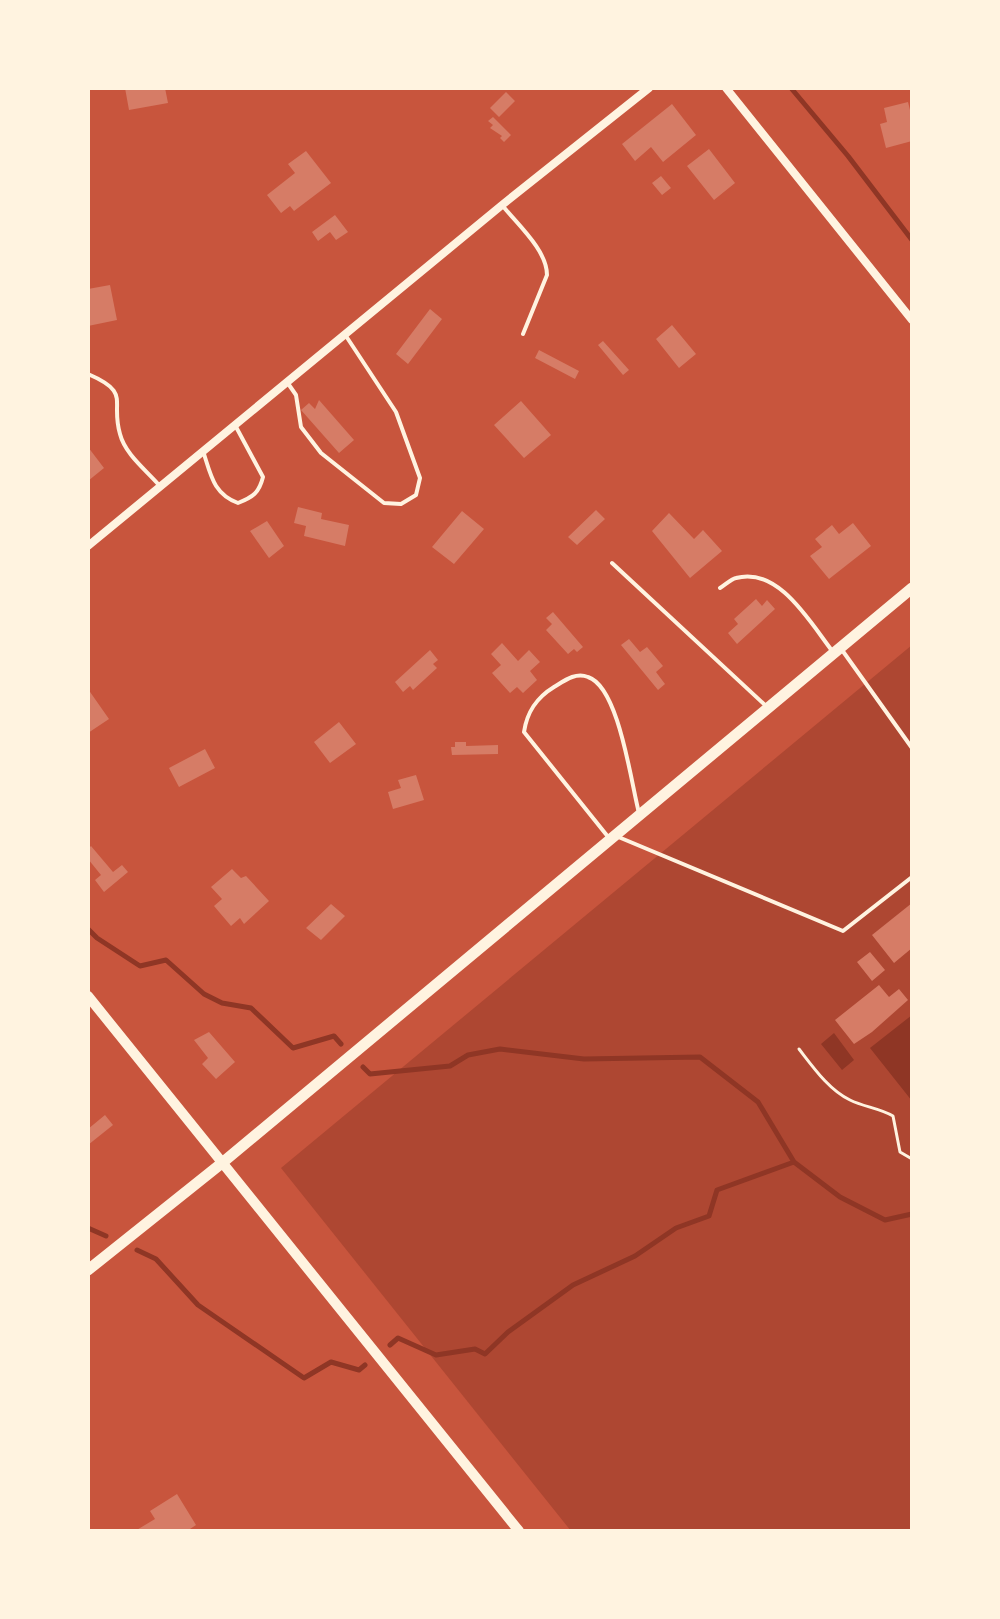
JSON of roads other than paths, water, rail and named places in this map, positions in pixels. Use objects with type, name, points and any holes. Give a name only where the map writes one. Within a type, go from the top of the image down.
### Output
[{"type":"main road","points":[[88,1270],[222,1163],[912,588]]},
{"type":"street","points":[[88,546],[649,88]]},
{"type":"street","points":[[726,88],[912,320]]},
{"type":"street","points":[[88,996],[519,1531]]},
{"type":"lane","points":[[502,205],[547,266],[547,275],[523,334]]},
{"type":"lane","points":[[287,382],[296,395],[301,427],[321,453],[384,503],[401,504],[416,495],[420,478],[396,412],[345,334]]},
{"type":"lane","points":[[88,374],[108,382],[119,398],[120,436],[131,454],[161,486]]},
{"type":"lane","points":[[203,451],[213,482],[225,499],[238,503],[255,496],[263,477],[235,425]]},
{"type":"lane","points":[[612,563],[767,708]]},
{"type":"lane","points":[[720,588],[736,578],[762,579],[782,587],[838,651],[912,748]]},
{"type":"lane","points":[[639,816],[616,716],[604,689],[588,677],[573,676],[546,692],[527,714],[524,732],[613,838],[843,931],[912,877]]},
{"type":"waterway","points":[[791,88],[912,240]]},
{"type":"waterway","points":[[88,929],[140,966],[166,960],[204,994],[222,1003],[251,1008],[293,1048],[334,1036],[341,1044]]},
{"type":"waterway","points":[[363,1067],[370,1074],[450,1066],[468,1055],[500,1049],[584,1059],[700,1057],[758,1102],[794,1162],[840,1197],[885,1220],[912,1214]]},
{"type":"waterway","points":[[390,1345],[398,1338],[436,1355],[475,1349],[485,1354],[508,1332],[573,1285],[635,1256],[676,1228],[709,1216],[717,1190],[794,1162]]},
{"type":"waterway","points":[[88,1228],[106,1236]]},
{"type":"waterway","points":[[137,1250],[156,1259],[198,1305],[304,1378],[331,1362],[359,1370],[365,1365]]}]
